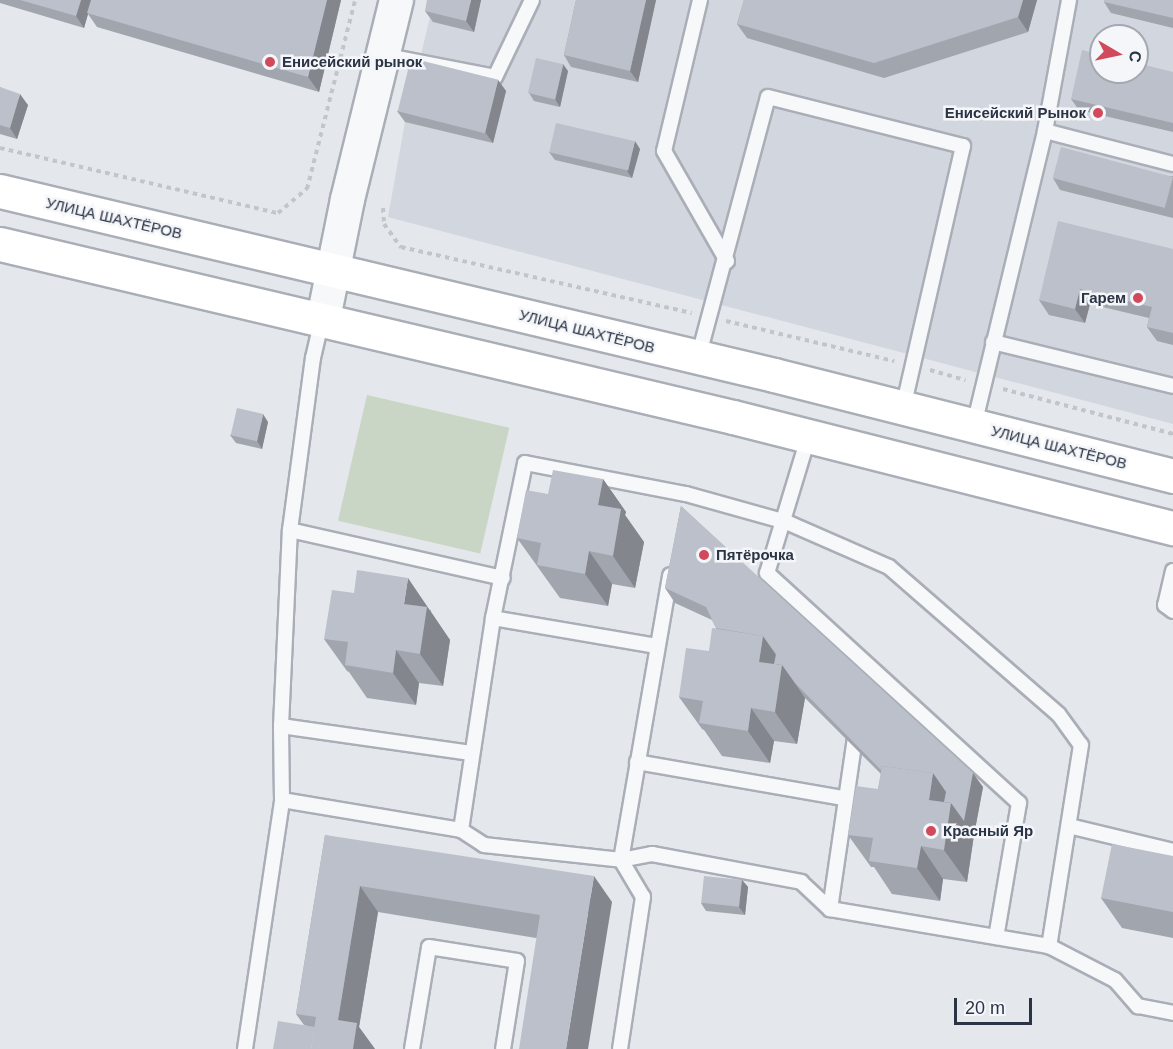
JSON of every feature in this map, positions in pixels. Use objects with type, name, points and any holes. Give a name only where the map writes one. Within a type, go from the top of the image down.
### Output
[{"type":"main road","name":"УЛИЦА ШАХТЁРОВ","points":[[0,191],[903,407],[1173,476]]},
{"type":"main road","points":[[0,244],[322,318],[809,435],[1173,528]]},
{"type":"street","points":[[322,318],[396,0]]},
{"type":"lane","points":[[382,55],[495,77],[532,0]]},
{"type":"lane","points":[[700,0],[664,152],[727,261]]},
{"type":"lane","points":[[974,425],[1045,131],[1069,0]]},
{"type":"lane","points":[[698,358],[727,261],[768,96],[963,146],[903,407]]},
{"type":"lane","points":[[1045,131],[1173,164]]},
{"type":"lane","points":[[245,1049],[282,800],[281,726],[290,530],[313,358],[322,318]]},
{"type":"lane","points":[[993,342],[1173,386]]},
{"type":"lane","points":[[809,435],[786,522],[767,573],[869,663],[1019,803],[996,937]]},
{"type":"lane","points":[[461,830],[493,618],[525,463],[786,522],[889,567],[1059,715],[1081,745],[1049,946]]},
{"type":"lane","points":[[290,530],[503,578]]},
{"type":"lane","points":[[620,1049],[643,897],[621,861],[656,646],[672,564]]},
{"type":"lane","points":[[1173,571],[1165,605],[1173,611]]},
{"type":"lane","points":[[493,618],[656,646]]},
{"type":"lane","points":[[864,686],[869,663]]},
{"type":"lane","points":[[830,909],[844,798],[858,720]]},
{"type":"lane","points":[[281,726],[471,753]]},
{"type":"lane","points":[[637,762],[844,798]]},
{"type":"lane","points":[[282,800],[461,830],[484,845],[621,861],[652,854],[801,882],[830,909],[1049,946],[1115,980],[1137,1006],[1173,1013]]},
{"type":"lane","points":[[1069,825],[1173,851]]},
{"type":"lane","points":[[412,1049],[429,947],[517,961],[503,1049]]},
{"type":"path","points":[[0,148],[278,213],[308,189],[355,0]]},
{"type":"path","points":[[383,208],[384,224],[401,247],[913,365],[1173,434]]},
{"type":"shaded area","points":[[434,0],[1173,0],[1173,424],[388,217],[405,122]]},
{"type":"green space","points":[[367,395],[509,428],[480,554],[338,521]]},
{"type":"building","points":[[20,0],[81,0],[76,16]]},
{"type":"building","name":"Енисейский рынок","points":[[91,0],[327,0],[308,77],[87,13]]},
{"type":"building","points":[[427,0],[471,0],[466,21],[425,11]]},
{"type":"building","points":[[576,0],[646,0],[630,71],[564,55]]},
{"type":"building","points":[[744,0],[1023,0],[1018,17],[874,63],[737,24]]},
{"type":"building","points":[[1104,0],[1173,0],[1173,18],[1104,2]]},
{"type":"building","points":[[1082,50],[1089,52],[1089,84],[1149,84],[1149,66],[1173,72],[1173,123],[1071,99]]},
{"type":"building","points":[[411,58],[498,80],[485,133],[398,111]]},
{"type":"building","points":[[536,58],[563,64],[555,99],[528,93]]},
{"type":"building","points":[[0,87],[20,94],[10,128],[0,125]]},
{"type":"building","points":[[556,123],[635,141],[628,170],[549,152]]},
{"type":"building","points":[[1061,147],[1173,177],[1165,208],[1053,178]]},
{"type":"building","points":[[1058,221],[1173,249],[1173,333],[1147,327],[1152,307],[1080,289],[1075,309],[1039,300]]},
{"type":"building","points":[[237,408],[263,414],[257,441],[231,435]]},
{"type":"building","points":[[553,470],[603,479],[598,505],[621,509],[613,556],[589,551],[585,574],[537,565],[541,543],[517,538],[526,490],[548,494]]},
{"type":"building","points":[[681,506],[973,773],[964,821],[951,803],[944,802],[946,792],[933,773],[882,766],[881,770],[795,683],[782,665],[774,664],[776,654],[763,636],[716,628],[706,607],[665,588]]},
{"type":"building","points":[[357,570],[408,578],[404,604],[427,607],[420,654],[396,650],[393,673],[345,665],[348,642],[324,639],[332,590],[354,593]]},
{"type":"building","points":[[712,628],[763,636],[759,662],[782,665],[775,712],[751,708],[748,731],[699,723],[703,701],[679,697],[686,648],[709,651]]},
{"type":"building","points":[[882,766],[933,773],[929,800],[951,803],[944,850],[921,846],[917,868],[869,861],[873,838],[848,835],[856,786],[878,789]]},
{"type":"building","points":[[325,835],[594,876],[566,1049],[519,1049],[540,915],[360,886],[338,1020],[357,1023],[353,1049],[311,1049],[316,1017],[296,1014]]},
{"type":"building","points":[[1112,844],[1173,856],[1173,912],[1101,898]]},
{"type":"building","points":[[704,876],[742,880],[739,907],[701,903]]},
{"type":"building","points":[[278,1021],[315,1027],[311,1049],[273,1049]]},
{"type":"place","name":"Енисейский рынок","points":[[270,62]]},
{"type":"place","name":"Енисейский Рынок","points":[[1098,113]]},
{"type":"place","name":"Гарем","points":[[1138,298]]},
{"type":"place","name":"Пятёрочка","points":[[704,555]]},
{"type":"place","name":"Красный Яр","points":[[931,831]]}]
